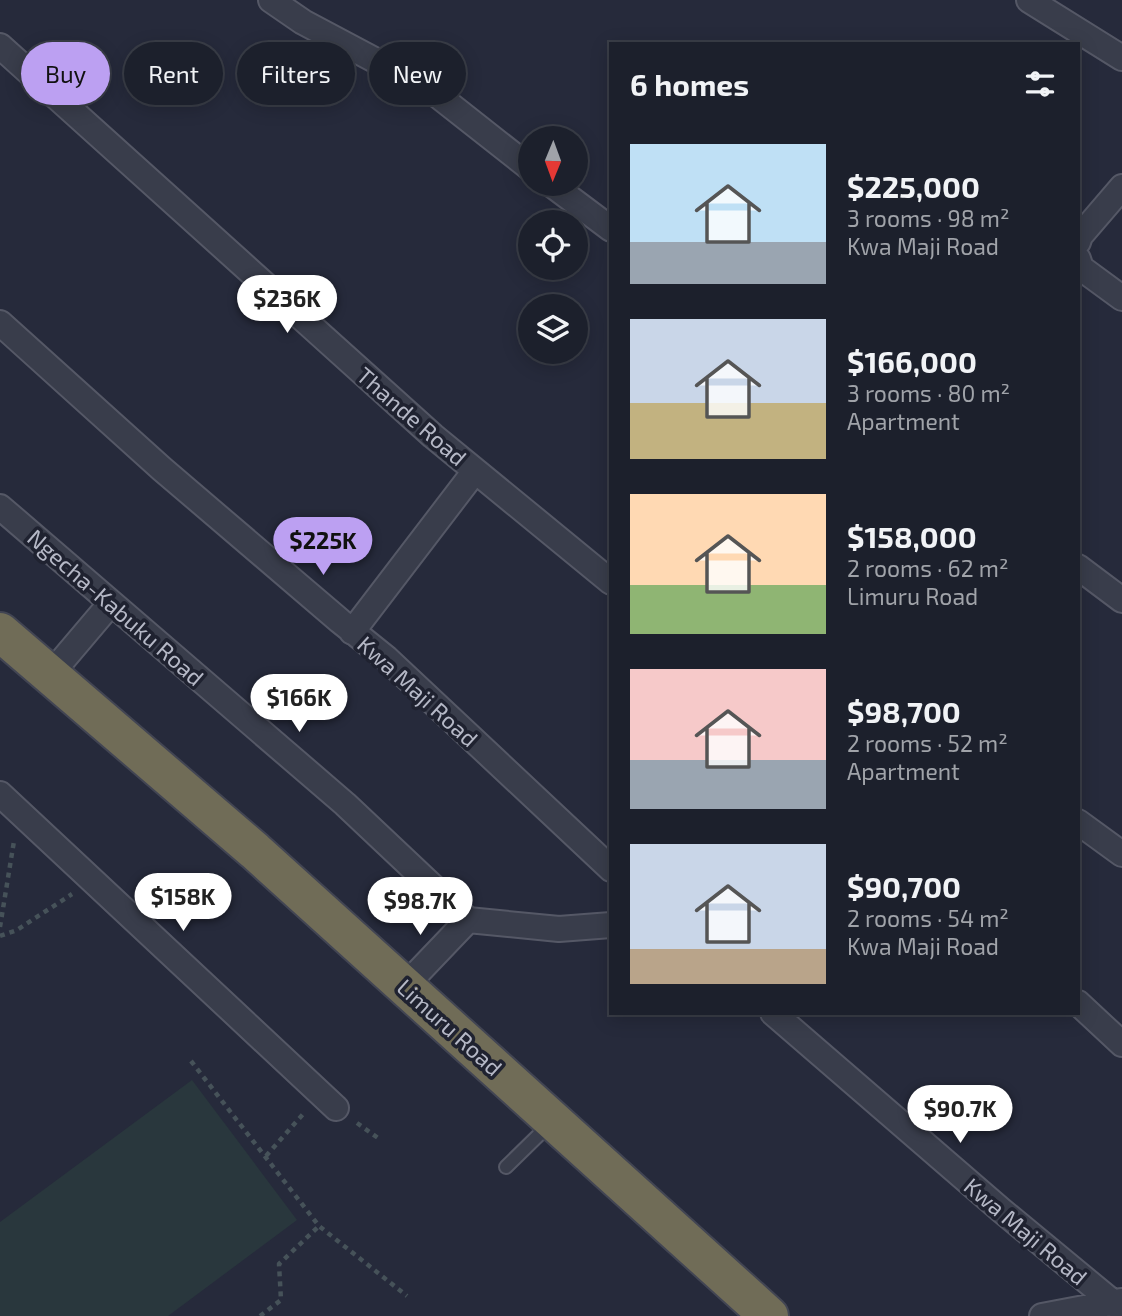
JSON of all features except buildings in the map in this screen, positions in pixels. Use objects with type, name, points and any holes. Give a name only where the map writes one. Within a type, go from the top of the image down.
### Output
[{"type":"highway","name":"Limuru Road","points":[[0,632],[256,851],[769,1316]]},
{"type":"street","points":[[271,0],[303,22],[431,90],[518,158]]},
{"type":"street","points":[[1028,0],[1122,58]]},
{"type":"street","name":"Thande Road","points":[[0,46],[433,436],[609,580]]},
{"type":"street","points":[[1080,236],[1122,187]]},
{"type":"street","points":[[567,196],[609,228]]},
{"type":"street","points":[[1080,265],[1122,298]]},
{"type":"street","name":"Kwa Maji Road","points":[[0,323],[162,469],[386,658],[609,867]]},
{"type":"street","points":[[352,632],[475,471]]},
{"type":"street","name":"Ngecha-Kabuku Road","points":[[0,507],[345,804],[468,920]]},
{"type":"street","points":[[1080,568],[1122,600]]},
{"type":"street","points":[[50,675],[111,603]]},
{"type":"street","points":[[9,801],[328,1101]]},
{"type":"street","points":[[1080,823],[1122,854]]},
{"type":"street","points":[[405,986],[468,920],[559,929],[609,925]]},
{"type":"street","points":[[1080,1005],[1122,1044]]},
{"type":"street","name":"Kwa Maji Road","points":[[775,1015],[1118,1304]]},
{"type":"street","points":[[1042,1316],[1118,1304]]},
{"type":"lane","points":[[506,1167],[554,1120]]},
{"type":"path","points":[[0,927],[9,801]]},
{"type":"path","points":[[0,936],[17,930],[94,880]]},
{"type":"path","points":[[191,1061],[319,1226],[407,1296]]},
{"type":"path","points":[[266,1156],[328,1101]]},
{"type":"path","points":[[260,1316],[281,1300],[279,1264],[319,1226]]},
{"type":"shaded area","points":[[192,1080],[297,1220],[168,1316],[0,1316],[0,1222]]}]
